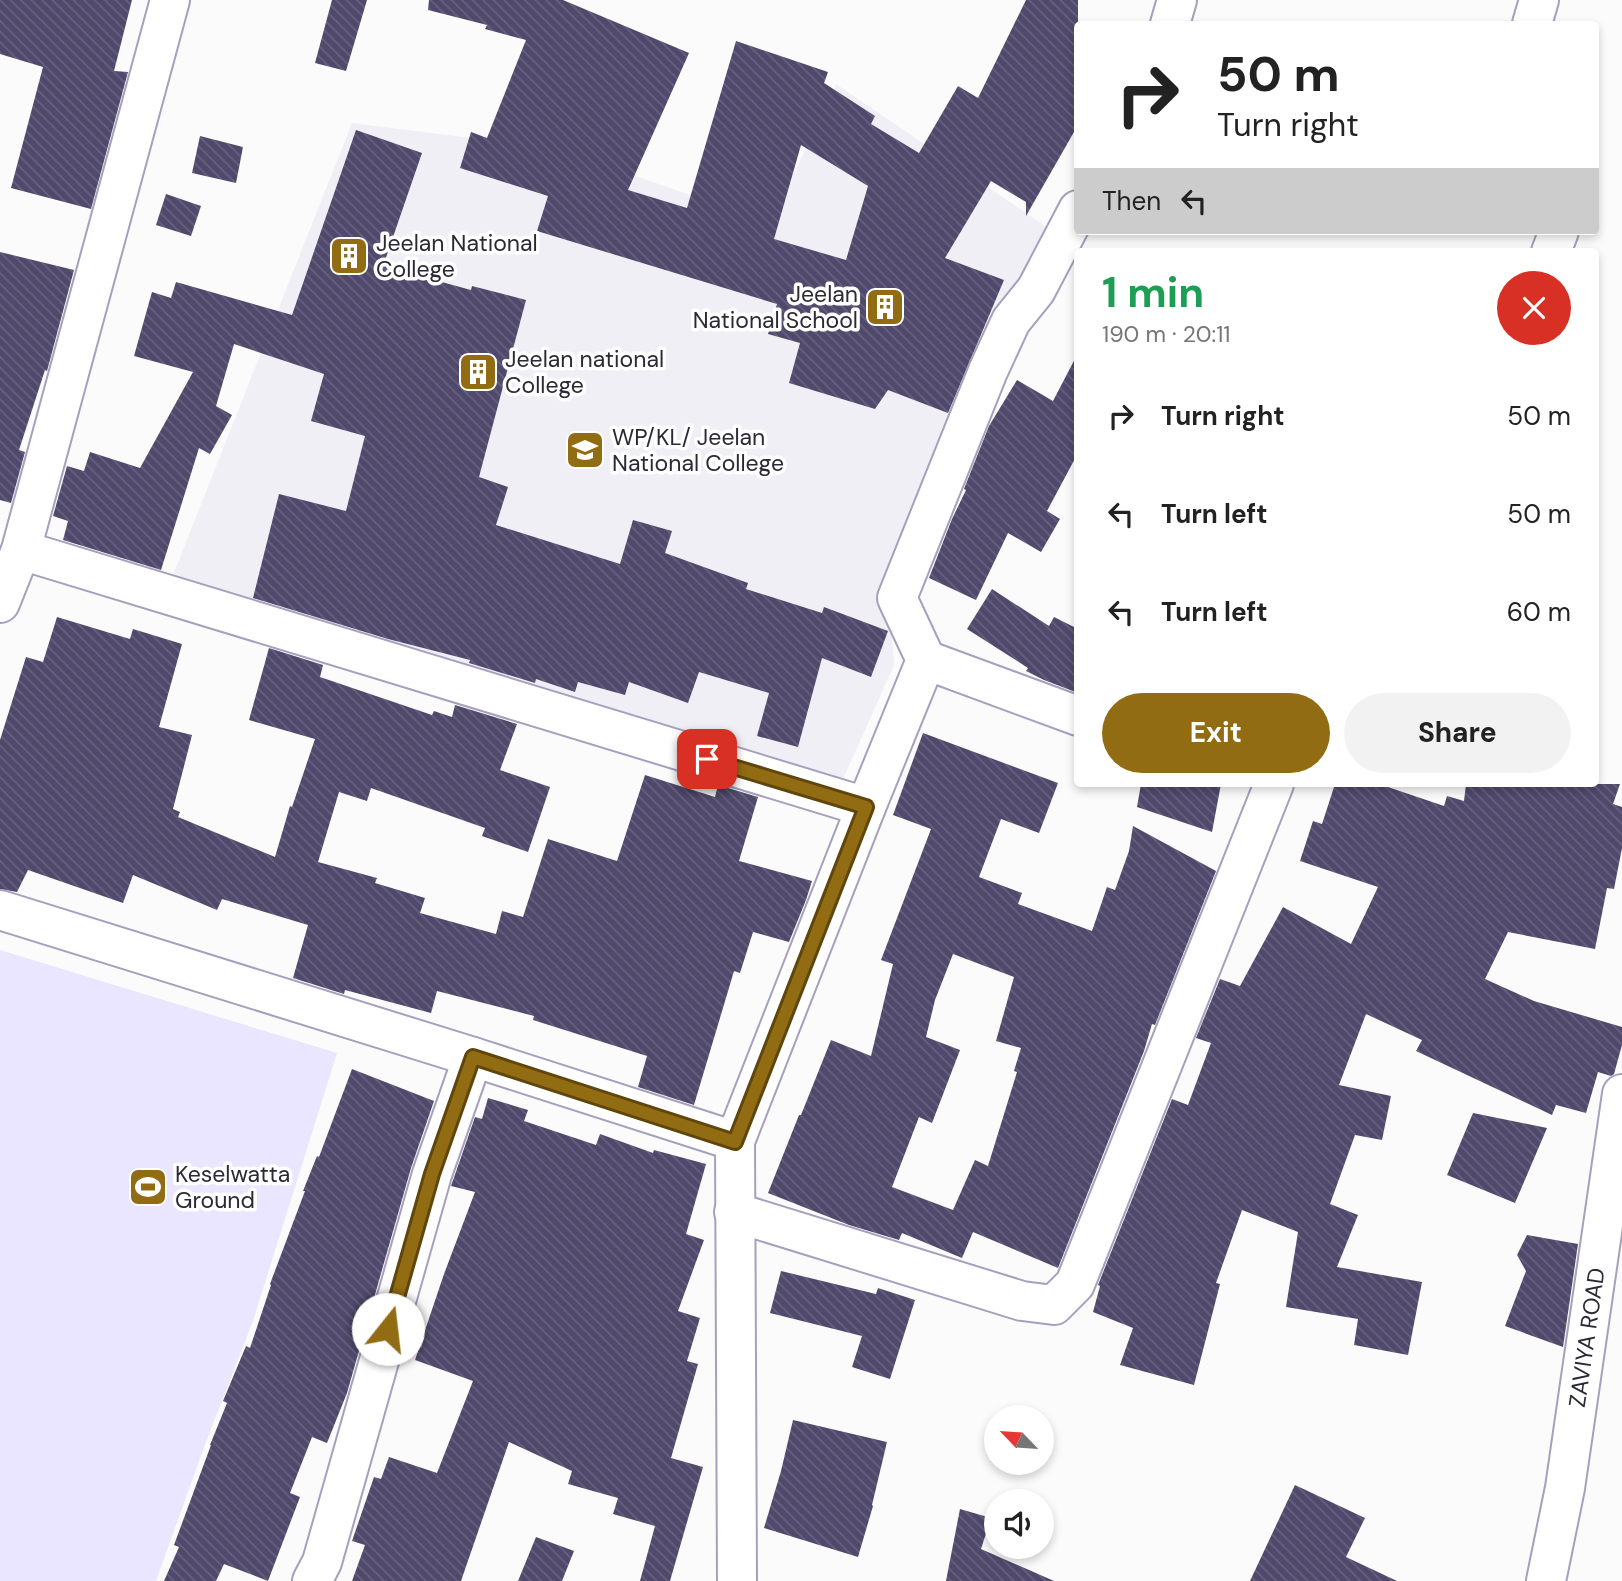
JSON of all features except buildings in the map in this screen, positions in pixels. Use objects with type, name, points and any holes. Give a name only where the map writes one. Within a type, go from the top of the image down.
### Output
[{"type":"street","points":[[0,603],[21,550],[170,0]]},
{"type":"street","points":[[1171,21],[1177,0]]},
{"type":"street","points":[[1533,21],[1539,0]]},
{"type":"street","points":[[1074,218],[1036,290],[1011,321],[988,371],[897,598],[926,660],[1074,715]]},
{"type":"street","points":[[21,550],[866,807]]},
{"type":"street","points":[[737,1581],[735,1142],[926,660]]},
{"type":"street","points":[[734,1212],[1022,1301],[1054,1305],[1075,1284],[1273,787]]},
{"type":"street","points":[[0,910],[473,1057],[735,1142]]},
{"type":"street","points":[[312,1581],[322,1562],[432,1174],[473,1057]]},
{"type":"street","name":"ZAVIYA ROAD","points":[[1545,1581],[1565,1488],[1622,1094]]},
{"type":"shaded area","name":"WP/KL/ Jeelan National College","points":[[836,84],[1051,230],[889,595],[894,665],[840,786],[171,580],[352,123],[525,145],[602,164],[690,195],[779,220],[791,180]]},
{"type":"shaded area","name":"Keselwatta Ground","points":[[0,950],[337,1053],[253,1321],[156,1581],[0,1581]]},
{"type":"place","name":"Jeelan National College","points":[[349,256]]},
{"type":"place","name":"Jeelan National School","points":[[885,307]]},
{"type":"place","name":"Jeelan national College","points":[[478,372]]},
{"type":"place","name":"WP/KL/ Jeelan National College","points":[[585,450]]},
{"type":"place","name":"Keselwatta Ground","points":[[148,1187]]},
{"type":"route","points":[[388,1329],[432,1174],[473,1057],[735,1142],[866,807],[707,759]]}]
